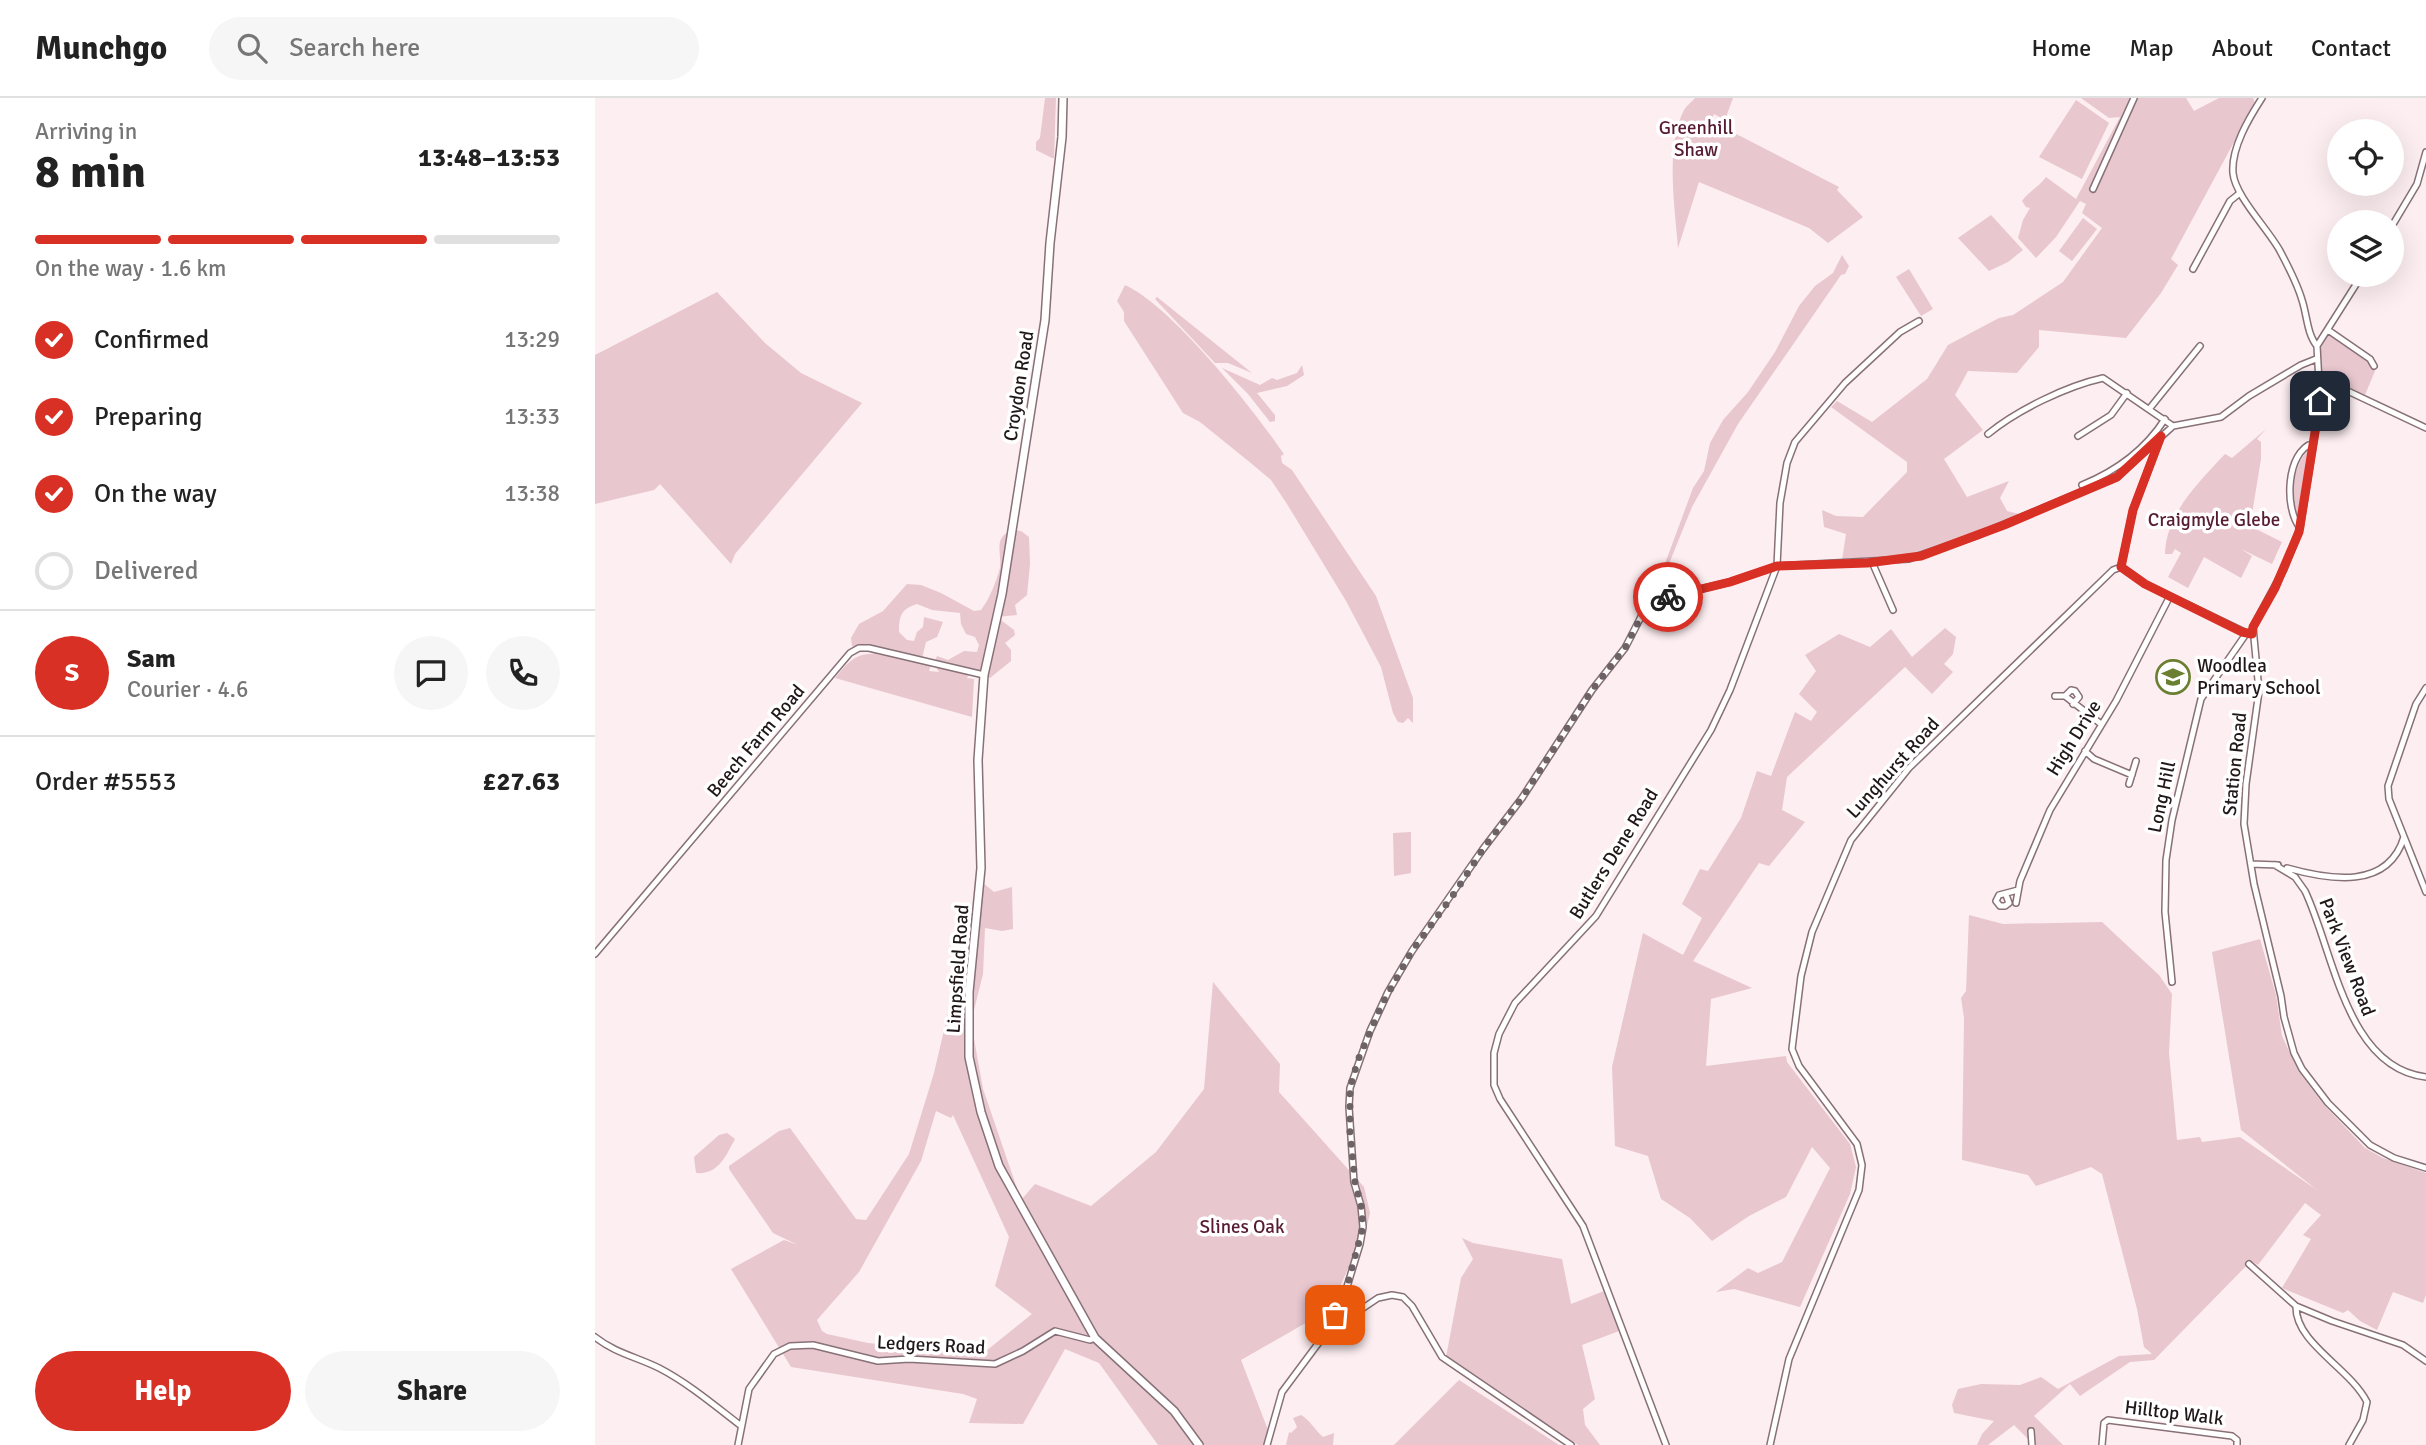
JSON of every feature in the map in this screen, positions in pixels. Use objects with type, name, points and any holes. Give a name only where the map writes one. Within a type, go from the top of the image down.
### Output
[{"type":"main road","name":"Croydon Road","points":[[984,675],[1002,594],[1045,320],[1063,98]]},
{"type":"main road","name":"Limpsfield Road","points":[[984,675],[978,760],[981,868],[967,1024],[972,1076],[999,1166],[1095,1338],[1124,1368],[1146,1382],[1174,1411],[1199,1445]]},
{"type":"street","points":[[2093,189],[2134,98]]},
{"type":"street","points":[[2161,436],[2133,510],[2121,567],[2145,584],[2249,634],[2284,569],[2300,528],[2320,401],[2317,346],[2310,332],[2302,299],[2272,238],[2235,185],[2232,170],[2250,118],[2262,98]]},
{"type":"street","points":[[2402,210],[2417,184],[2426,152]]},
{"type":"street","points":[[2193,269],[2231,201],[2240,193]]},
{"type":"street","points":[[2317,346],[2355,287]]},
{"type":"street","name":"Butlers Dene Road","points":[[1666,1445],[1583,1226],[1500,1099],[1494,1085],[1494,1053],[1499,1034],[1515,1003],[1596,916],[1711,730],[1738,671],[1777,566],[1780,503],[1787,463],[1795,442],[1845,383],[1901,332],[1919,321]]},
{"type":"street","points":[[2329,330],[2370,359],[2374,366]]},
{"type":"street","points":[[2150,408],[2200,346]]},
{"type":"street","points":[[1267,1445],[1282,1392],[1334,1323],[1363,1227],[1350,1132],[1350,1088],[1370,1031],[1401,970],[1483,849],[1522,798],[1592,690],[1625,648],[1646,607],[1659,599],[1730,582],[1777,566],[1872,562],[1921,556],[2088,491],[2117,477],[2173,426],[2221,418],[2249,396],[2316,359]]},
{"type":"street","points":[[2318,377],[2426,428]]},
{"type":"street","points":[[1989,434],[2004,420],[2047,399],[2103,378],[2173,426]]},
{"type":"street","points":[[2078,436],[2111,415],[2127,393]]},
{"type":"street","points":[[2082,485],[2119,467],[2165,419]]},
{"type":"street","points":[[2300,528],[2291,507],[2290,481],[2302,451],[2313,443]]},
{"type":"street","points":[[1872,562],[1893,610]]},
{"type":"street","name":"Lunghurst Road","points":[[1770,1445],[1789,1359],[1844,1229],[1862,1178],[1861,1154],[1857,1144],[1799,1066],[1792,1049],[1801,976],[1812,932],[1851,840],[1888,793],[2066,614],[2113,570],[2121,567]]},
{"type":"street","name":"High Drive","points":[[2016,903],[2018,890],[2050,810],[2171,596]]},
{"type":"street","name":"Station Road","points":[[2249,634],[2259,691],[2244,814],[2251,864],[2294,1053],[2302,1069],[2328,1103],[2370,1145],[2394,1158],[2426,1168]]},
{"type":"street","name":"Long Hill","points":[[2172,982],[2165,912],[2172,820],[2201,699],[2249,634]]},
{"type":"street","name":"Beech Farm Road","points":[[595,954],[850,653],[859,648],[869,648],[984,675]]},
{"type":"street","points":[[2426,688],[2416,704],[2388,786],[2389,799],[2426,892]]},
{"type":"street","points":[[2065,696],[2071,690],[2077,692],[2079,697],[2073,704]]},
{"type":"street","points":[[2055,696],[2065,696],[2101,724]]},
{"type":"street","points":[[2085,751],[2094,759],[2132,775]]},
{"type":"street","points":[[2129,784],[2136,761]]},
{"type":"street","points":[[2251,864],[2275,865],[2322,875],[2368,875],[2392,861],[2400,850],[2404,837]]},
{"type":"street","name":"Park View Road","points":[[2275,865],[2295,877],[2305,891],[2352,1018],[2364,1039],[2390,1066],[2414,1076],[2426,1077]]},
{"type":"street","points":[[2006,894],[2010,890],[2018,890]]},
{"type":"street","points":[[2249,1264],[2296,1306],[2403,1345],[2426,1362]]},
{"type":"street","points":[[1334,1323],[1378,1298],[1403,1297],[1412,1306],[1442,1357],[1571,1445]]},
{"type":"street","points":[[2296,1306],[2297,1319],[2304,1333],[2346,1374],[2367,1402],[2363,1420],[2349,1445]]},
{"type":"street","name":"Ledgers Road","points":[[738,1445],[740,1425],[750,1389],[774,1354],[790,1346],[813,1345],[878,1361],[909,1359],[982,1364],[1007,1359],[1055,1331],[1090,1340],[1095,1338]]},
{"type":"street","points":[[595,1337],[628,1357],[658,1368],[694,1390],[740,1425]]},
{"type":"street","name":"Hilltop Walk","points":[[2102,1445],[2104,1425],[2108,1420],[2232,1436],[2237,1440],[2237,1445]]},
{"type":"street","points":[[2031,1431],[2032,1445]]},
{"type":"green space","points":[[1045,98],[1056,98],[1054,158],[1036,150]]},
{"type":"green space","name":"Greenhill Shaw","points":[[1695,98],[1733,98],[1725,120],[1714,114],[1711,121],[1839,187],[1837,190],[1863,217],[1828,243],[1809,228],[1699,182],[1678,248],[1673,159],[1678,125],[1684,110]]},
{"type":"green space","points":[[2081,98],[2186,98],[2194,111],[2219,98],[2253,98],[2255,103],[2171,259],[2178,265],[2161,293],[2126,338],[2039,330],[2039,347],[2017,373],[1968,371],[1955,395],[1983,430],[1944,459],[1967,497],[2009,481],[2000,498],[2007,511],[2023,515],[1912,556],[1842,560],[1846,534],[1824,527],[1822,510],[1836,516],[1863,517],[1907,472],[1907,462],[1831,407],[1837,401],[1872,422],[1927,379],[1948,345],[1999,318],[2013,315],[2063,282],[2102,228],[2082,213],[2086,204],[2080,201],[2056,237],[2036,258],[2018,238],[2030,208],[2022,201],[2046,177],[2076,199],[2120,117],[2109,118]]},
{"type":"green space","points":[[2076,100],[2109,123],[2082,179],[2039,157]]},
{"type":"green space","points":[[1991,215],[2023,250],[2008,262],[1989,271],[1958,238]]},
{"type":"green space","points":[[2083,218],[2097,229],[2072,261],[2059,251]]},
{"type":"green space","points":[[1842,255],[1849,266],[1845,274],[1841,275],[1738,424],[1692,507],[1666,571],[1663,569],[1693,488],[1704,471],[1710,443],[1723,420],[1748,392],[1775,352],[1799,306],[1815,286],[1833,273]]},
{"type":"green space","points":[[1909,269],[1933,309],[1921,316],[1896,277]]},
{"type":"green space","points":[[1125,285],[1166,314],[1188,336],[1233,387],[1284,454],[1281,456],[1282,463],[1292,470],[1376,596],[1413,698],[1413,723],[1408,718],[1403,723],[1398,722],[1393,713],[1381,667],[1346,601],[1271,480],[1200,422],[1183,413],[1124,321],[1124,312],[1117,301]]},
{"type":"green space","points":[[717,292],[765,343],[801,373],[862,403],[735,554],[731,564],[660,484],[654,490],[595,504],[595,355]]},
{"type":"green space","points":[[1157,297],[1252,373],[1228,363],[1215,363],[1155,299]]},
{"type":"green space","points":[[2330,333],[2367,360],[2375,371],[2365,395],[2321,375],[2320,349]]},
{"type":"green space","points":[[1302,365],[1304,375],[1287,386],[1257,393],[1275,415],[1275,421],[1270,422],[1248,394],[1222,368],[1260,385],[1272,378],[1277,380],[1297,373]]},
{"type":"green space","name":"Craigmyle Glebe","points":[[2266,429],[2257,439],[2261,442],[2261,459],[2250,526],[2282,542],[2272,564],[2241,549],[2252,556],[2241,578],[2204,557],[2188,588],[2168,577],[2181,553],[2175,549],[2172,554],[2165,554],[2167,539],[2185,500],[2225,454],[2232,458]]},
{"type":"green space","points":[[2307,451],[2298,520],[2293,503],[2293,484],[2298,466]]},
{"type":"green space","points":[[1021,531],[1029,537],[1027,595],[1015,605],[1017,615],[997,617],[1014,630],[1015,635],[1005,643],[1011,650],[1011,661],[990,678],[980,673],[969,674],[967,678],[974,679],[972,717],[835,678],[856,657],[874,654],[852,646],[851,638],[859,624],[883,611],[907,584],[921,585],[974,611],[981,610],[997,578],[1000,568],[1000,540],[1007,533]],"holes":[[[917,604],[932,610],[960,613],[966,634],[975,637],[979,645],[977,652],[964,651],[948,660],[937,656],[934,664],[939,672],[929,671],[931,664],[928,659],[922,658],[926,642],[937,637],[943,622],[924,617],[923,627],[917,632],[914,641],[907,640],[899,632],[900,617],[907,608]]]},
{"type":"green space","points":[[1945,628],[1956,637],[1953,654],[1944,664],[1953,672],[1932,694],[1905,667],[1787,777],[1782,810],[1805,822],[1769,866],[1759,863],[1693,961],[1752,988],[1711,999],[1706,1066],[1786,1056],[1787,1062],[1850,1144],[1856,1167],[1850,1194],[1800,1307],[1734,1289],[1716,1292],[1748,1268],[1758,1273],[1782,1262],[1830,1168],[1812,1147],[1786,1197],[1749,1216],[1712,1241],[1690,1218],[1661,1199],[1648,1156],[1615,1146],[1612,1067],[1643,933],[1683,955],[1702,918],[1682,904],[1700,869],[1708,871],[1741,818],[1757,771],[1771,776],[1795,712],[1811,721],[1817,712],[1799,694],[1816,671],[1805,655],[1839,634],[1870,647],[1891,629],[1912,657]]},
{"type":"green space","points":[[1411,832],[1411,873],[1394,876],[1393,833]]},
{"type":"green space","name":"Slines Oak","points":[[982,882],[994,892],[1012,887],[1013,929],[1002,931],[985,928],[983,974],[971,1022],[983,1089],[1021,1200],[1035,1184],[1091,1206],[1156,1152],[1204,1089],[1213,982],[1280,1064],[1279,1092],[1364,1187],[1370,1213],[1367,1226],[1330,1309],[1241,1360],[1268,1430],[1265,1445],[1158,1445],[1099,1363],[1065,1349],[1023,1424],[969,1423],[977,1399],[963,1394],[791,1367],[731,1269],[784,1240],[798,1245],[773,1233],[729,1166],[779,1131],[790,1128],[856,1219],[866,1220],[909,1154],[934,1073],[960,962],[969,1011]],"holes":[[[936,1111],[951,1118],[953,1115],[1009,1237],[995,1286],[1032,1314],[981,1355],[868,1343],[827,1334],[822,1331],[817,1320],[859,1272],[921,1161]]]},
{"type":"green space","points":[[1969,915],[2003,924],[2102,922],[2159,975],[2172,994],[2169,1053],[2177,1140],[2200,1137],[2202,1142],[2240,1137],[2317,1190],[2241,1130],[2212,952],[2260,939],[2276,995],[2282,1036],[2299,1072],[2325,1106],[2365,1148],[2383,1158],[2426,1173],[2426,1295],[2423,1303],[2393,1292],[2377,1330],[2360,1321],[2348,1310],[2343,1313],[2282,1288],[2311,1239],[2303,1235],[2321,1215],[2305,1203],[2258,1265],[2251,1261],[2154,1360],[2130,1362],[2080,1396],[2070,1384],[2034,1416],[2063,1445],[2034,1445],[2014,1425],[1988,1445],[1977,1445],[1982,1434],[1994,1421],[1954,1413],[1952,1405],[1958,1389],[1981,1384],[2020,1385],[2041,1377],[2058,1389],[2119,1356],[2152,1354],[2144,1347],[2137,1309],[2102,1174],[2091,1167],[2036,1186],[2028,1175],[1962,1160],[1964,1018],[1961,998],[1966,991]]},
{"type":"green space","points":[[727,1133],[735,1139],[721,1163],[711,1171],[696,1173],[694,1157],[719,1135]]},
{"type":"green space","points":[[1462,1238],[1473,1243],[1562,1259],[1571,1304],[1604,1291],[1619,1331],[1582,1345],[1595,1399],[1583,1409],[1585,1425],[1600,1445],[1578,1445],[1446,1357],[1461,1278],[1473,1259]]},
{"type":"green space","points":[[1459,1380],[1559,1445],[1394,1445]]},
{"type":"green space","points":[[1301,1415],[1323,1437],[1334,1433],[1333,1445],[1286,1445],[1289,1432],[1297,1427],[1293,1418]]},
{"type":"way so far","points":[[1335,1315],[1346,1290],[1363,1227],[1350,1132],[1350,1088],[1358,1060],[1382,1004],[1412,951],[1522,798],[1592,690],[1625,648],[1646,607],[1655,600],[1668,597]]},
{"type":"place","name":"Woodlea Primary School","points":[[2173,677]]},
{"type":"route","points":[[1668,597],[1730,582],[1777,566],[1867,563],[1921,556],[2004,525],[2117,477],[2161,436],[2133,510],[2121,567],[2145,584],[2246,634],[2252,634],[2299,532],[2320,401]]}]
